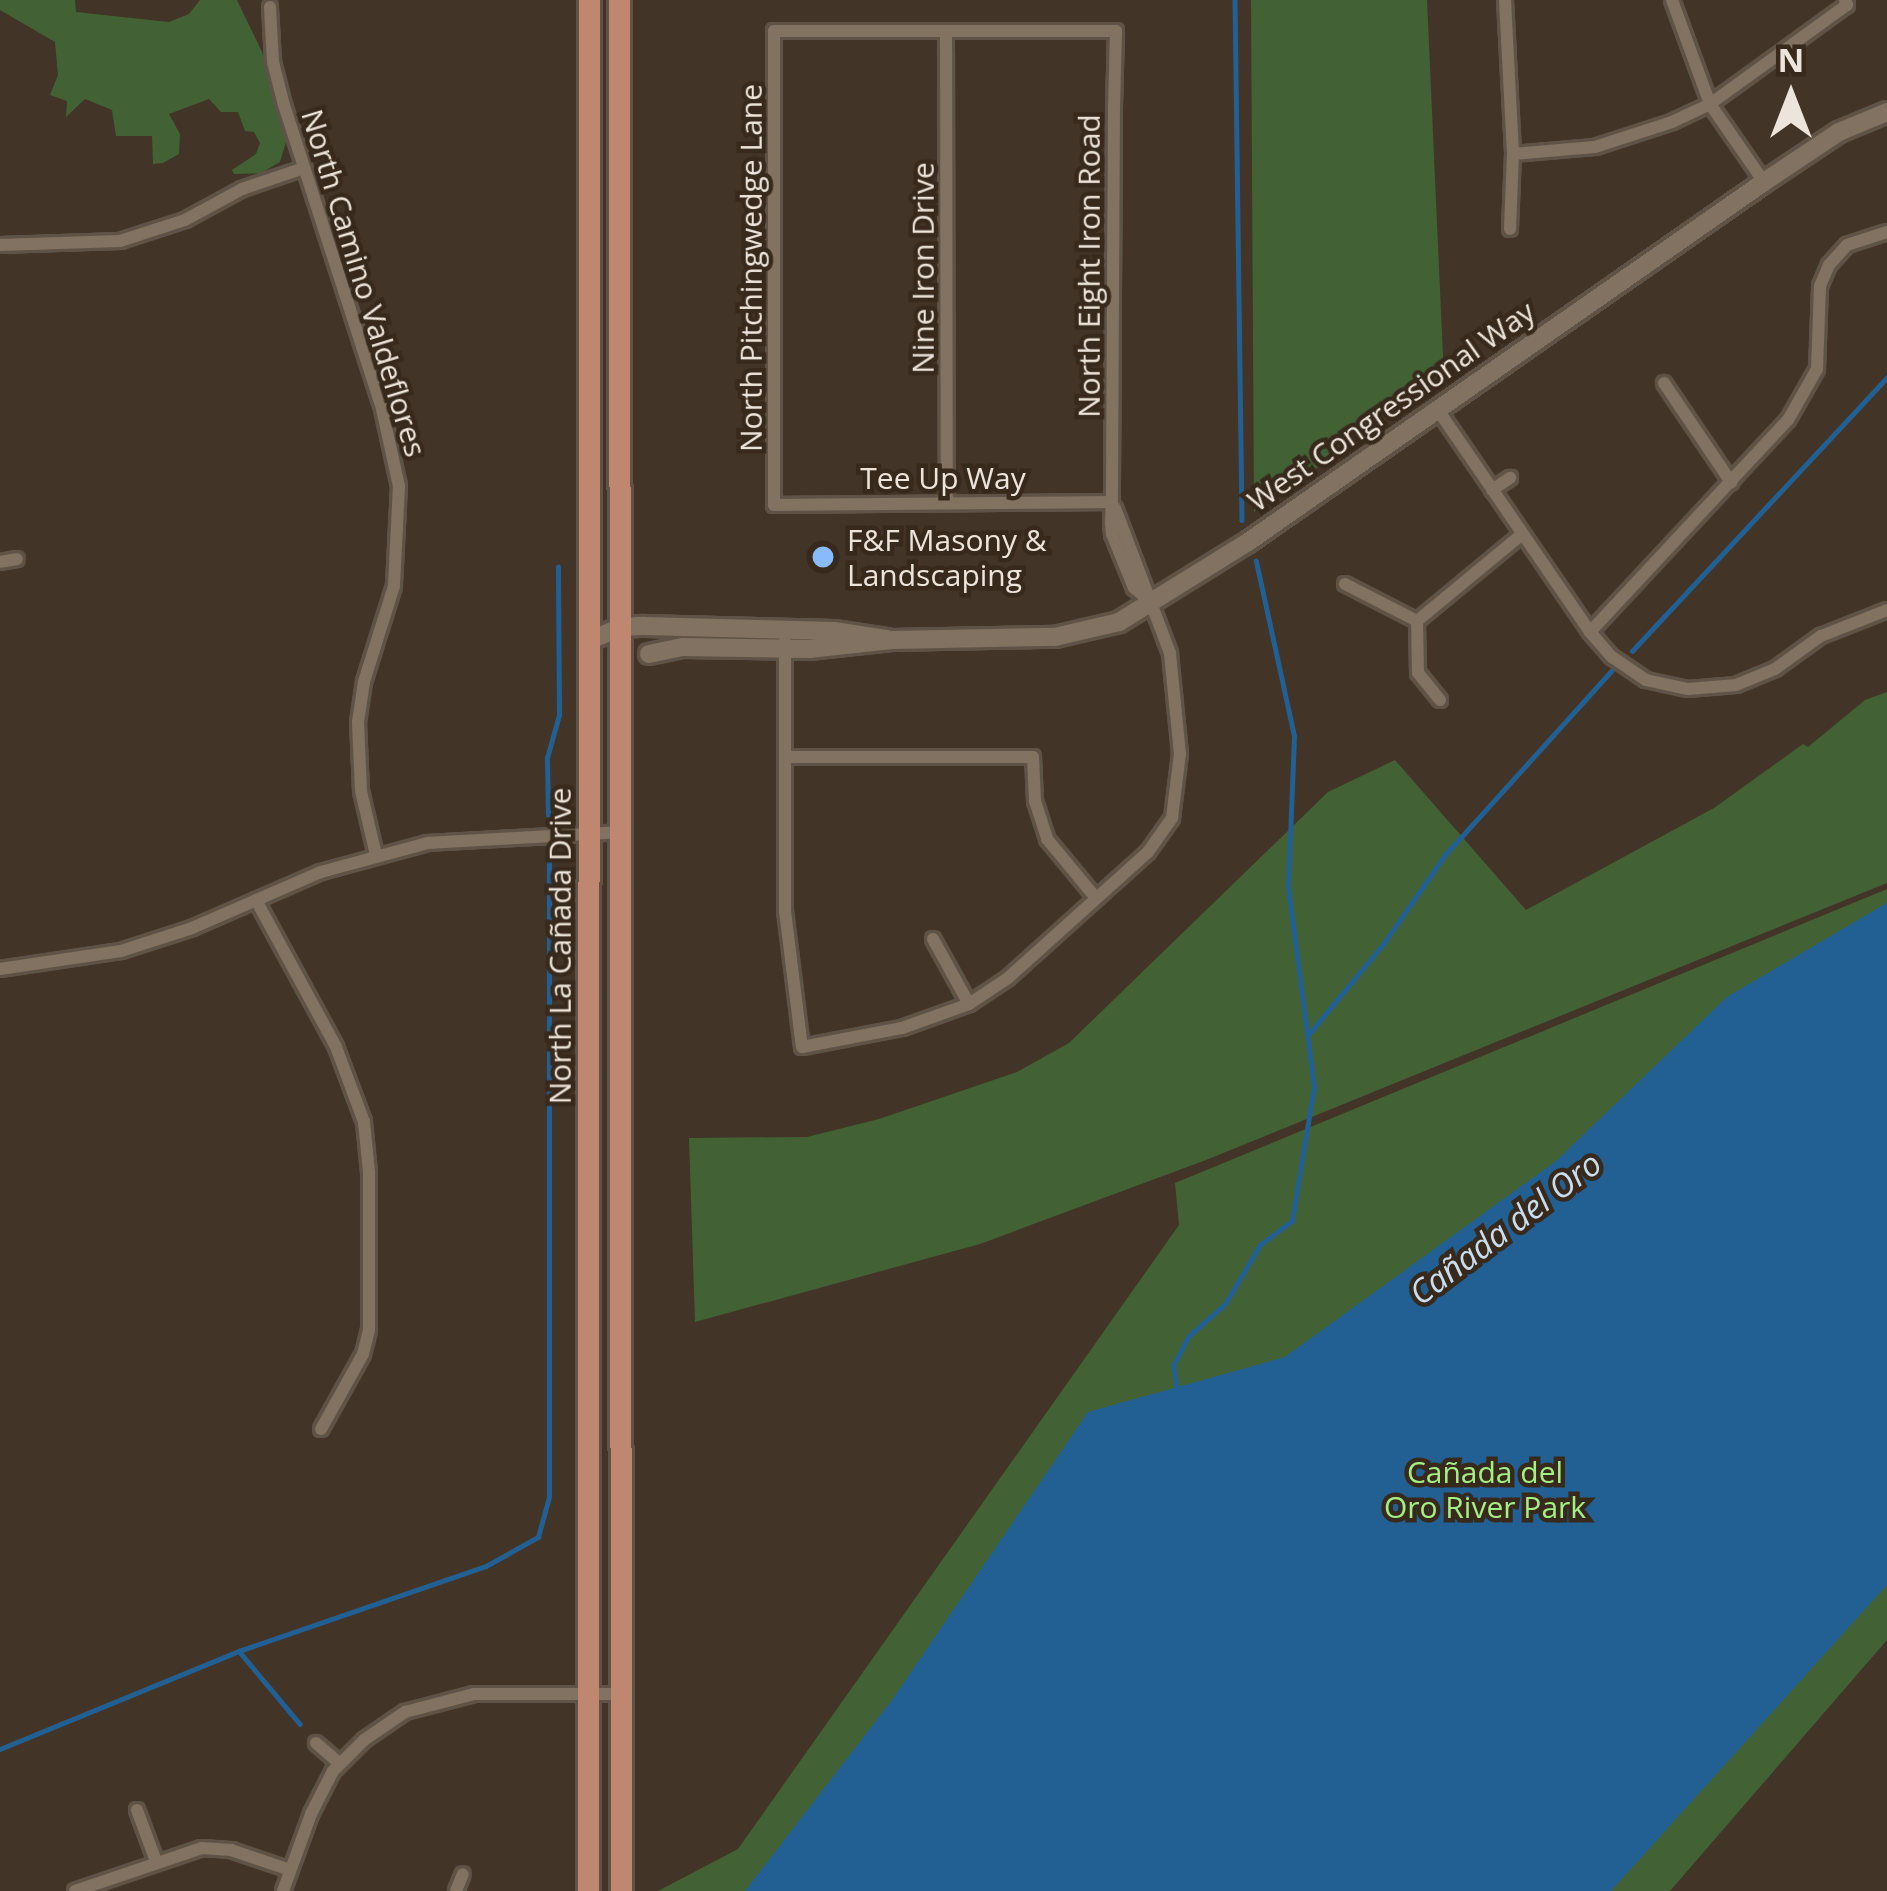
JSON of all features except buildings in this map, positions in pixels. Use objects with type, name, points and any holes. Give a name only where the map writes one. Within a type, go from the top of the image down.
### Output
[{"type":"main road","name":"North La Cañada Drive","points":[[588,1891],[589,0]]},
{"type":"main road","name":"North La Cañada Drive","points":[[619,0],[621,1891]]},
{"type":"street","points":[[1505,0],[1513,154],[1510,229]]},
{"type":"street","points":[[1672,0],[1710,104],[1764,182]]},
{"type":"street","points":[[1513,154],[1639,136],[1710,104],[1846,3]]},
{"type":"street","name":"North Camino Valdeflores","points":[[270,7],[276,74],[382,409],[399,486],[394,586],[364,682],[358,722],[358,767],[376,855]]},
{"type":"street","name":"North Pitchingwedge Lane","points":[[774,505],[774,31],[946,33]]},
{"type":"street","name":"North Eight Iron Road","points":[[785,757],[787,949],[802,1047],[902,1028],[969,1004],[1008,978],[1160,838],[1180,787],[1170,653],[1112,502],[1116,31],[946,33]]},
{"type":"street","name":"Nine Iron Drive","points":[[946,33],[947,502]]},
{"type":"street","name":"West Congressional Way","points":[[590,640],[622,627],[710,643],[1054,637],[1119,622],[1438,410],[1839,132],[1887,112]]},
{"type":"street","points":[[0,245],[120,241],[185,220],[242,189],[304,168]]},
{"type":"street","points":[[1590,632],[1807,394],[1816,369],[1820,286],[1828,265],[1847,245],[1887,232]]},
{"type":"street","points":[[1664,383],[1731,482]]},
{"type":"street","points":[[1438,410],[1590,632],[1612,657],[1646,680],[1711,688],[1758,678],[1821,636],[1887,610]]},
{"type":"street","points":[[1492,490],[1510,478]]},
{"type":"street","name":"Tee Up Way","points":[[774,505],[1112,502]]},
{"type":"street","points":[[1417,621],[1522,534]]},
{"type":"street","points":[[0,562],[17,559]]},
{"type":"street","points":[[1345,584],[1417,621]]},
{"type":"street","points":[[1417,621],[1418,673],[1440,700]]},
{"type":"street","name":"West Congressional Way","points":[[590,640],[621,654],[680,659],[710,643]]},
{"type":"street","points":[[784,640],[785,757],[1033,757],[1035,801],[1047,839],[1096,898]]},
{"type":"street","points":[[0,969],[121,951],[376,855],[482,837],[622,832]]},
{"type":"street","points":[[256,900],[335,1048],[364,1122],[370,1172],[369,1330],[356,1369],[320,1429]]},
{"type":"street","points":[[933,939],[969,1004]]},
{"type":"street","points":[[283,1891],[322,1788],[339,1763],[385,1724],[427,1703],[474,1694],[622,1694]]},
{"type":"street","points":[[316,1743],[339,1763]]},
{"type":"street","points":[[137,1810],[156,1861]]},
{"type":"street","points":[[76,1891],[156,1861],[216,1849],[290,1870]]},
{"type":"street","points":[[456,1891],[463,1874]]},
{"type":"green space","points":[[0,0],[75,0],[76,12],[169,22],[189,14],[200,0],[237,0],[262,52],[286,142],[280,162],[261,173],[234,174],[232,170],[256,154],[260,143],[254,132],[245,131],[238,112],[221,112],[209,99],[169,114],[180,134],[179,154],[163,163],[153,164],[152,136],[116,136],[112,110],[85,99],[66,117],[67,101],[50,95],[58,75],[55,42],[0,10]]},
{"type":"green space","points":[[1251,0],[1427,0],[1444,379],[1254,512]]},
{"type":"green space","points":[[1887,692],[1887,883],[1206,1160],[980,1244],[695,1322],[689,1138],[807,1137],[879,1119],[1017,1072],[1069,1043],[1328,792],[1395,760],[1526,910],[1714,808],[1803,744],[1808,747],[1865,700]]},
{"type":"green space","name":"Cañada del Oro River Park","points":[[1887,889],[1887,1640],[1670,1891],[658,1891],[738,1849],[1179,1225],[1175,1183]]},
{"type":"water","name":"Cañada del Oro River Park","points":[[1887,903],[1887,1585],[1611,1891],[745,1891],[892,1700],[1088,1412],[1285,1357],[1556,1161],[1727,997]]},
{"type":"waterway","points":[[1235,0],[1242,520]]},
{"type":"waterway","points":[[1632,651],[1887,378]]},
{"type":"waterway","points":[[1177,1390],[1173,1366],[1189,1336],[1225,1304],[1260,1245],[1292,1221],[1314,1087],[1288,886],[1294,736],[1256,561]]},
{"type":"waterway","points":[[548,815],[547,758],[559,715],[558,567]]},
{"type":"waterway","points":[[1309,1034],[1384,943],[1445,855],[1611,671]]},
{"type":"waterway","points":[[0,1749],[239,1651],[486,1566],[538,1537],[549,1497],[549,863]]},
{"type":"waterway","points":[[239,1651],[300,1724]]},
{"type":"place","name":"F&F Masony & Landscaping","points":[[823,557]]},
{"type":"water label","name":"Cañada del Oro","points":[[1505,1228]]}]
